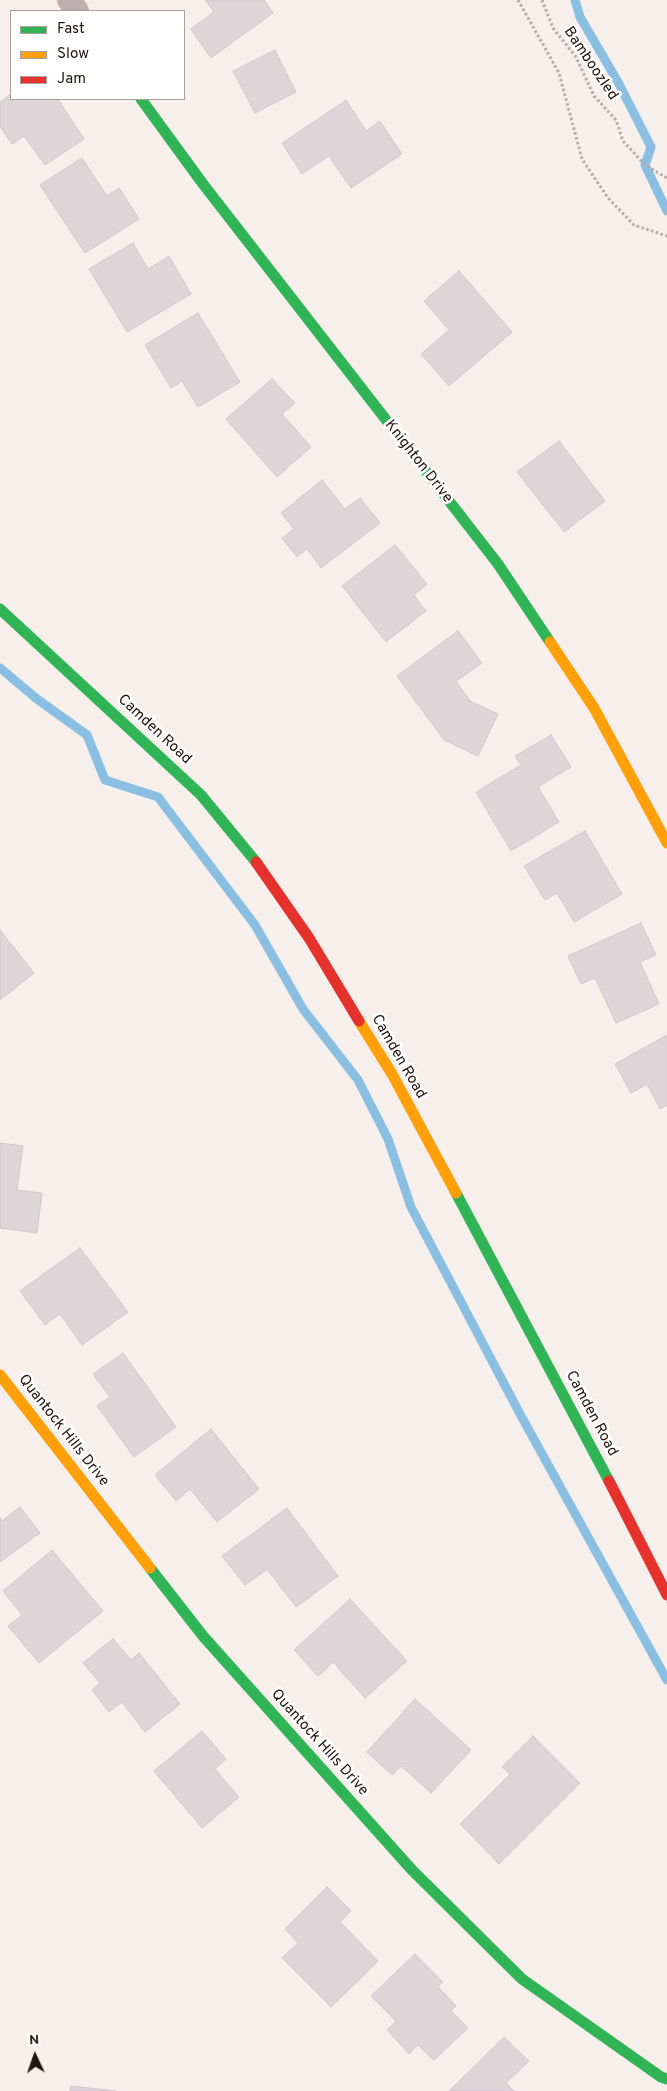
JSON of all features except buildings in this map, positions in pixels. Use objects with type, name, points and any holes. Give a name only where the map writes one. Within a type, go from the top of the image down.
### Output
[{"type":"street","name":"Knighton Drive","points":[[142,100],[203,184],[498,564],[594,708],[667,843]]},
{"type":"street","name":"Camden Road","points":[[0,609],[201,795],[259,866],[309,938],[392,1074],[591,1446],[667,1594]]},
{"type":"street","name":"Quantock Hills Drive","points":[[0,1375],[203,1636],[412,1870],[522,1979],[661,2077],[667,2079]]},
{"type":"path","points":[[518,0],[559,73],[582,159],[608,198],[634,225],[667,236]]},
{"type":"path","name":"Bamboozled","points":[[542,0],[553,28],[576,58],[594,96],[616,120],[623,141],[645,165],[667,178]]},
{"type":"waterway","points":[[575,0],[580,17],[618,82],[651,147],[645,165],[667,211]]},
{"type":"waterway","points":[[0,668],[37,699],[87,735],[105,780],[158,797],[255,925],[303,1009],[358,1080],[388,1139],[411,1207],[520,1414],[667,1680]]},
{"type":"traffic: fast","points":[[142,100],[203,184],[498,564],[550,642]]},
{"type":"traffic: fast","points":[[0,609],[201,795],[256,862]]},
{"type":"traffic: fast","points":[[456,1193],[609,1481]]},
{"type":"traffic: fast","points":[[150,1568],[203,1636],[412,1870],[522,1979],[661,2077],[667,2079]]},
{"type":"traffic: slow","points":[[550,642],[594,708],[667,843]]},
{"type":"traffic: slow","points":[[359,1021],[392,1074],[456,1193]]},
{"type":"traffic: slow","points":[[0,1375],[150,1568]]},
{"type":"traffic: jam","points":[[256,862],[309,938],[359,1021]]},
{"type":"traffic: jam","points":[[609,1481],[667,1595]]}]
